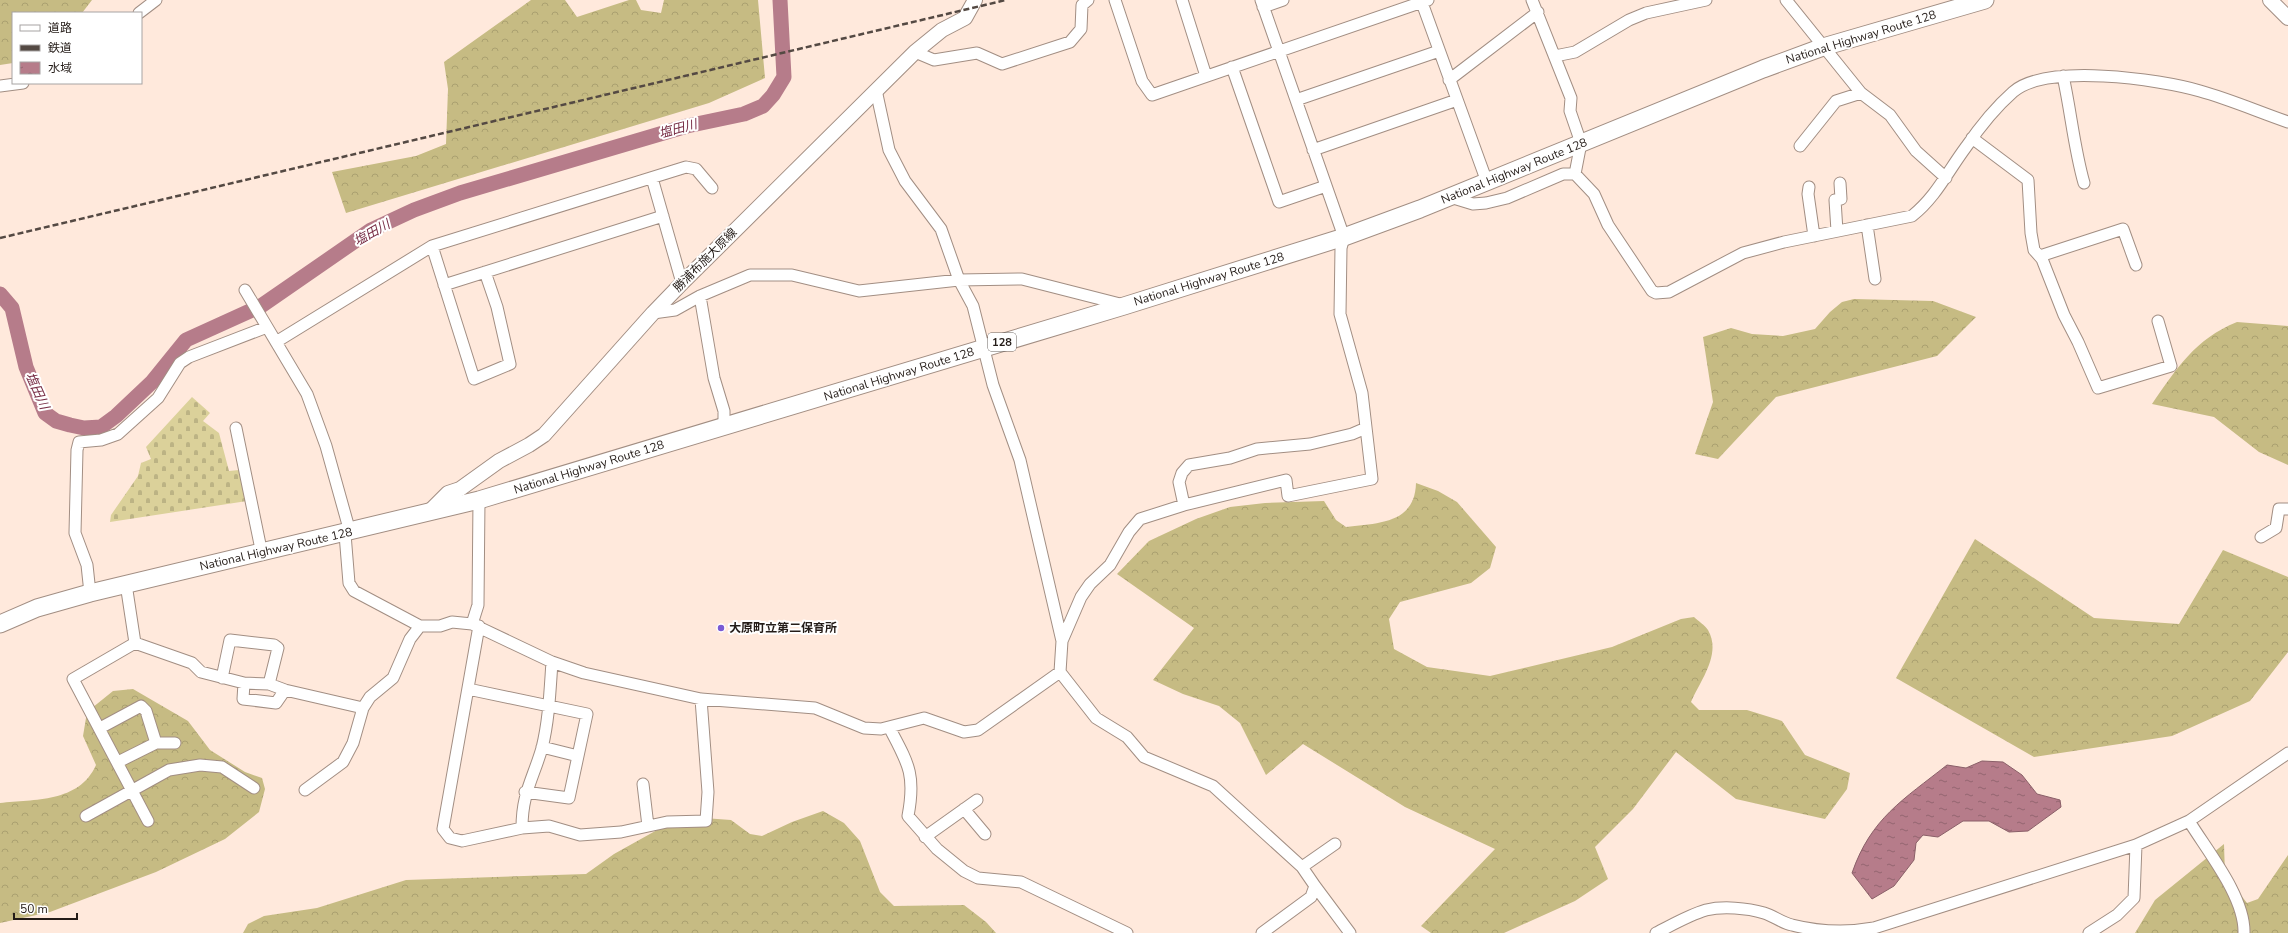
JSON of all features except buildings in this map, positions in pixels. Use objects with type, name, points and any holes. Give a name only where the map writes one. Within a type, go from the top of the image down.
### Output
[{"type":"highway","name":"National Highway Route 128","points":[[0,624],[38,608],[90,593],[262,554],[479,500],[1124,306],[1344,237],[1450,197],[1581,143],[1823,47],[1985,0]]},
{"type":"main road","name":"勝浦布施大原線","points":[[429,512],[448,492],[460,489],[499,461],[529,445],[544,434],[682,283],[915,52],[942,30],[965,18],[975,0]]},
{"type":"main road","points":[[2270,0],[2288,18]]},
{"type":"street","points":[[140,12],[156,0]]},
{"type":"street","points":[[915,52],[934,60],[977,53],[1002,64],[1070,42],[1081,29],[1082,5],[1088,0]]},
{"type":"street","points":[[1114,0],[1142,81],[1152,95],[1423,1],[1449,80],[1486,182]]},
{"type":"street","points":[[1182,0],[1206,76]]},
{"type":"street","points":[[1062,641],[1081,597],[1090,584],[1110,565],[1129,532],[1140,520],[1184,505],[1286,480],[1288,496],[1372,479],[1362,393],[1340,314],[1341,248],[1344,237],[1262,4],[1284,0]]},
{"type":"street","points":[[1532,0],[1538,12],[1570,98],[1570,111],[1581,143],[1575,174]]},
{"type":"street","points":[[1555,56],[1575,52],[1629,20],[1646,12],[1706,0]]},
{"type":"street","points":[[1786,0],[1861,93],[1890,116],[1916,151],[1946,178]]},
{"type":"street","points":[[1449,80],[1538,12]]},
{"type":"street","points":[[1296,100],[1439,51]]},
{"type":"street","points":[[1232,67],[1279,202],[1326,186]]},
{"type":"street","points":[[2063,76],[2070,109],[2075,149],[2084,183]]},
{"type":"street","points":[[1450,197],[1474,204],[1486,204],[1507,198],[1563,174],[1575,174],[1594,194],[1608,225],[1652,291],[1656,293],[1669,292],[1743,253],[1814,236],[1912,216],[1924,207],[1946,178],[1972,138],[2013,92],[2024,84],[2063,76],[2106,76],[2137,79],[2199,90],[2288,122]]},
{"type":"street","points":[[0,86],[15,84]]},
{"type":"street","points":[[876,90],[889,150],[905,181],[941,229],[959,280],[973,306],[985,348],[993,385],[1020,460],[1062,641],[1060,672],[1096,718],[1127,737],[1144,757],[1213,786],[1302,867],[1350,933]]},
{"type":"street","points":[[1800,146],[1836,101],[1861,93]]},
{"type":"street","points":[[1313,150],[1457,100]]},
{"type":"street","points":[[1972,138],[2028,180],[2031,232],[2034,250],[2040,256],[2064,315],[2078,342],[2098,388],[2171,366],[2158,321]]},
{"type":"street","points":[[276,342],[432,246],[686,167],[696,170],[712,188]]},
{"type":"street","points":[[652,178],[682,283]]},
{"type":"street","points":[[1837,231],[1835,200],[1841,199],[1840,183]]},
{"type":"street","points":[[1809,187],[1808,194],[1814,236]]},
{"type":"street","points":[[444,285],[663,216]]},
{"type":"street","points":[[1867,225],[1875,279]]},
{"type":"street","points":[[2040,256],[2123,229],[2136,265]]},
{"type":"street","points":[[432,246],[474,379],[510,364],[497,307],[486,272]]},
{"type":"street","points":[[653,313],[675,310],[700,296],[750,276],[792,275],[859,291],[959,280],[1022,279],[1124,306]]},
{"type":"street","points":[[245,290],[308,394],[326,446],[348,533],[349,583],[354,591],[420,626],[440,626],[452,622],[476,625],[552,662],[584,673],[701,699],[815,708],[864,728],[881,729],[924,718],[964,732],[978,730],[1060,672]]},
{"type":"street","points":[[700,296],[714,378],[724,411],[724,426]]},
{"type":"street","points":[[90,593],[87,565],[75,533],[77,450],[79,442],[102,440],[118,434],[158,398],[180,363],[189,357],[267,328]]},
{"type":"street","points":[[236,428],[262,554]]},
{"type":"street","points":[[1184,505],[1179,482],[1182,473],[1189,465],[1230,458],[1257,449],[1310,444],[1352,434],[1366,428]]},
{"type":"street","points":[[479,500],[478,605],[468,689],[443,829],[450,838],[462,841],[522,828],[549,826],[580,835],[621,832],[667,822],[706,821],[708,792],[701,699]]},
{"type":"street","points":[[2261,537],[2276,528],[2280,509],[2288,510]]},
{"type":"street","points":[[126,584],[135,643]]},
{"type":"street","points":[[305,790],[343,762],[353,743],[363,708],[370,697],[393,678],[410,639],[420,626]]},
{"type":"street","points":[[222,678],[230,640],[274,645],[278,648],[268,684]]},
{"type":"street","points":[[148,821],[73,679],[135,643],[192,662],[201,672],[222,678],[244,683],[268,684],[285,690],[363,708]]},
{"type":"street","points":[[522,828],[525,792],[542,748],[548,707],[552,662]]},
{"type":"street","points":[[244,683],[243,699],[276,703],[285,690]]},
{"type":"street","points":[[468,689],[587,714],[569,798],[525,792]]},
{"type":"street","points":[[100,728],[141,706],[146,711],[156,743]]},
{"type":"street","points":[[889,727],[909,765],[912,781],[908,816],[925,837],[964,871],[978,878],[1020,882],[1127,933]]},
{"type":"street","points":[[118,762],[156,743],[175,743]]},
{"type":"street","points":[[542,748],[578,756]]},
{"type":"street","points":[[1656,933],[1687,917],[1707,910],[1722,909],[1738,909],[1764,913],[1788,929],[1852,932],[1894,928],[2136,845],[2189,821],[2288,753]]},
{"type":"street","points":[[86,816],[169,770],[200,765],[222,767],[254,788]]},
{"type":"street","points":[[643,784],[648,826]]},
{"type":"street","points":[[925,837],[977,800]]},
{"type":"street","points":[[964,809],[985,834]]},
{"type":"street","points":[[2189,821],[2231,889],[2244,922],[2244,933]]},
{"type":"street","points":[[1302,867],[1335,844]]},
{"type":"street","points":[[2089,933],[2117,915],[2134,898],[2136,845]]},
{"type":"street","points":[[1262,933],[1311,897],[1315,886]]},
{"type":"green space","points":[[0,0],[92,0],[83,12],[12,12],[12,63],[0,65]]},
{"type":"green space","points":[[531,0],[565,0],[577,17],[629,0],[636,0],[641,10],[661,13],[664,0],[758,0],[765,78],[709,103],[346,213],[332,172],[416,156],[446,144],[448,89],[444,62]]},
{"type":"green space","points":[[1854,299],[1933,301],[1976,317],[1937,356],[1776,397],[1718,459],[1695,454],[1713,402],[1703,337],[1731,328],[1752,334],[1783,336],[1815,329],[1830,312],[1842,302]]},
{"type":"green space","points":[[2237,322],[2288,326],[2288,465],[2259,452],[2214,417],[2152,404],[2170,378],[2198,346],[2222,329]]},
{"type":"green space","points":[[192,397],[210,413],[203,421],[219,433],[229,471],[239,470],[247,501],[110,522],[111,515],[138,476],[141,463],[151,459],[146,447]]},
{"type":"green space","points":[[1416,483],[1438,491],[1457,502],[1496,547],[1490,568],[1471,583],[1400,602],[1389,619],[1394,649],[1427,667],[1490,676],[1612,647],[1681,619],[1694,617],[1708,630],[1712,639],[1713,648],[1708,667],[1691,702],[1699,710],[1747,710],[1782,721],[1805,755],[1850,773],[1847,789],[1825,819],[1736,799],[1676,752],[1633,809],[1595,847],[1608,879],[1575,901],[1504,933],[1431,933],[1421,926],[1495,849],[1405,807],[1303,744],[1266,775],[1240,723],[1219,706],[1183,694],[1153,680],[1194,628],[1117,574],[1149,541],[1196,519],[1230,507],[1265,503],[1324,501],[1336,520],[1346,527],[1370,524],[1393,519],[1402,514],[1409,507],[1414,496]]},
{"type":"green space","points":[[1975,539],[2094,618],[2179,624],[2223,550],[2288,577],[2288,652],[2250,701],[2172,736],[2034,757],[1896,678]]},
{"type":"green space","points":[[133,689],[188,721],[210,750],[245,772],[262,778],[265,789],[259,812],[225,839],[156,872],[50,912],[0,923],[0,803],[54,797],[67,793],[79,786],[88,777],[96,765],[83,736],[87,712],[113,691]]},
{"type":"green space","points":[[823,811],[844,823],[860,841],[880,892],[894,906],[964,905],[986,922],[996,933],[243,933],[248,924],[264,916],[317,908],[406,880],[586,874],[614,854],[666,825],[690,817],[731,820],[750,834],[762,836],[792,822]]},
{"type":"green space","points":[[2224,844],[2225,875],[2247,903],[2258,899],[2288,855],[2288,933],[2135,933],[2155,900]]},
{"type":"water","points":[[1982,761],[2003,762],[2022,775],[2037,794],[2060,800],[2061,807],[2028,831],[2009,832],[1989,821],[1963,821],[1938,837],[1923,835],[1916,843],[1914,860],[1894,886],[1872,899],[1852,873],[1860,854],[1879,824],[1903,800],[1947,765],[1966,768]]},
{"type":"waterway","name":"塩田川","points":[[0,294],[12,308],[26,367],[45,413],[56,421],[70,425],[84,428],[101,427],[116,416],[152,382],[186,340],[261,306],[371,230],[414,210],[460,193],[687,126],[744,114],[763,106],[773,95],[784,77],[780,0]]},
{"type":"railway","points":[[0,238],[1006,0]]},
{"type":"place","name":"大原町立第二保育所","points":[[721,628]]}]
